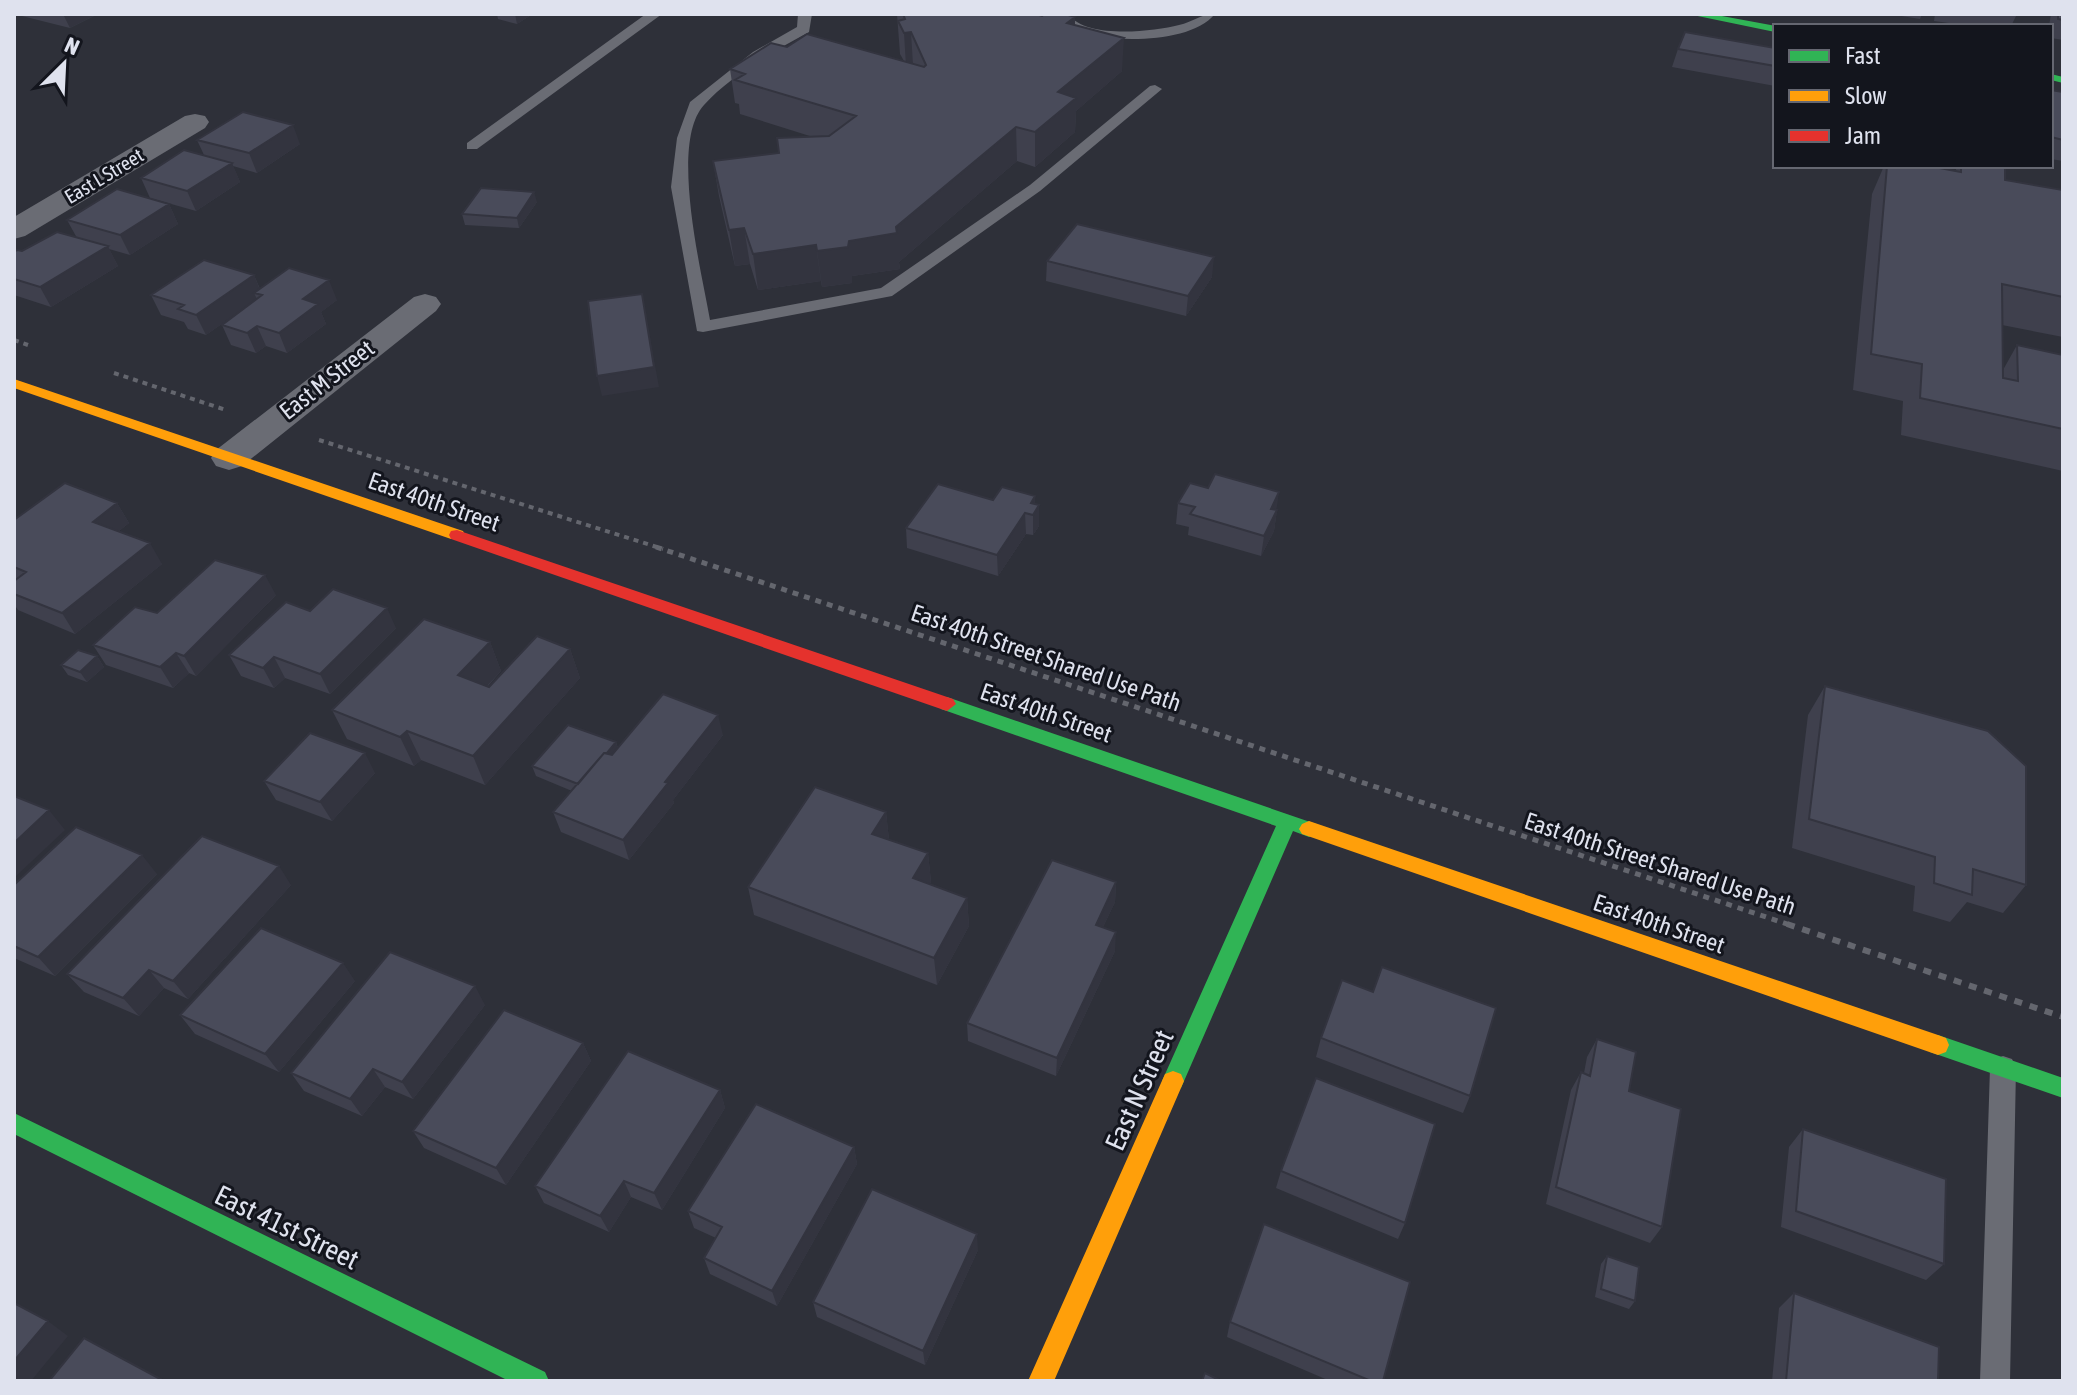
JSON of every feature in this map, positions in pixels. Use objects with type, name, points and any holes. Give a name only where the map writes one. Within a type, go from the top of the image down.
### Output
[{"type":"street","points":[[1693,14],[1773,29]]},
{"type":"street","name":"East L Street","points":[[14,230],[195,122]]},
{"type":"street","name":"East M Street","points":[[229,458],[425,304]]},
{"type":"street","name":"East 40th Street","points":[[14,383],[2063,1088]]},
{"type":"street","name":"East N Street","points":[[1041,1381],[1288,821]]},
{"type":"street","name":"East 41st Street","points":[[14,1123],[536,1381]]},
{"type":"lane","points":[[472,146],[655,14]]},
{"type":"lane","points":[[805,14],[804,29],[758,55],[695,105],[684,138],[679,187],[703,327],[886,292],[1035,188],[1155,89]]},
{"type":"lane","points":[[1061,14],[1073,28],[1166,33],[1199,25],[1208,14]]},
{"type":"lane","points":[[1995,1381],[2003,1068]]},
{"type":"path","points":[[14,340],[29,345]]},
{"type":"path","name":"East 40th Street Shared Use Path","points":[[105,370],[754,578],[2063,1017]]},
{"type":"building","points":[[903,14],[1065,14],[1075,17],[1067,23],[1124,38],[1058,92],[1076,98],[1035,132],[1016,127],[896,227],[897,233],[849,241],[848,247],[817,251],[816,245],[753,254],[744,228],[729,230],[713,161],[779,153],[777,138],[829,136],[856,116],[735,80],[745,74],[730,69],[771,43],[787,47],[807,34],[924,67],[926,65],[911,32],[904,33],[898,21],[905,19]]},
{"type":"building","points":[[1685,32],[1773,48],[1773,66],[1678,49]]},
{"type":"building","points":[[2053,90],[2063,92],[2063,140],[2053,138]]},
{"type":"building","points":[[243,112],[293,125],[249,153],[197,140]]},
{"type":"building","points":[[184,150],[232,163],[187,191],[141,178]]},
{"type":"building","points":[[1887,168],[1940,168],[1961,172],[1961,168],[2005,168],[2005,180],[2063,190],[2063,297],[2002,284],[2003,378],[2018,381],[2017,345],[2063,355],[2063,429],[1920,398],[1922,364],[1871,354]]},
{"type":"building","points":[[481,188],[534,192],[517,218],[462,214]]},
{"type":"building","points":[[117,189],[169,204],[120,235],[67,220]]},
{"type":"building","points":[[1077,224],[1214,257],[1188,296],[1047,261]]},
{"type":"building","points":[[57,232],[108,246],[40,287],[14,279],[14,252],[22,251]]},
{"type":"building","points":[[204,260],[254,275],[196,315],[178,309],[184,305],[151,295]]},
{"type":"building","points":[[289,268],[329,280],[303,299],[318,304],[279,333],[257,326],[247,333],[222,325],[262,295],[254,293]]},
{"type":"building","points":[[642,294],[654,367],[597,376],[588,301]]},
{"type":"building","points":[[1215,474],[1279,492],[1271,509],[1277,510],[1264,536],[1190,514],[1195,507],[1178,503],[1190,483],[1208,488]]},
{"type":"building","points":[[65,483],[117,503],[93,522],[150,543],[62,613],[14,594],[14,581],[26,572],[14,567],[14,520]]},
{"type":"building","points":[[938,484],[993,500],[1002,487],[1035,496],[1031,503],[1039,505],[1033,515],[1025,513],[997,555],[906,528]]},
{"type":"building","points":[[215,560],[265,575],[184,656],[176,653],[160,667],[93,645],[135,607],[157,613]]},
{"type":"building","points":[[333,589],[387,608],[320,674],[274,657],[263,668],[229,655],[286,602],[310,611]]},
{"type":"building","points":[[424,619],[490,642],[458,675],[489,687],[537,636],[570,649],[473,756],[407,731],[400,737],[332,710]]},
{"type":"building","points":[[78,650],[97,656],[80,672],[61,665]]},
{"type":"building","points":[[1825,686],[1988,731],[2026,766],[2026,885],[1973,869],[1972,895],[1934,883],[1935,857],[1809,819]]},
{"type":"building","points":[[663,694],[718,715],[623,840],[553,812],[604,753],[612,755]]},
{"type":"building","points":[[568,725],[616,742],[578,784],[532,766]]},
{"type":"building","points":[[310,733],[365,753],[320,802],[264,781]]},
{"type":"building","points":[[815,787],[886,812],[872,834],[928,853],[913,878],[967,898],[934,958],[748,887]]},
{"type":"building","points":[[14,796],[49,810],[14,843]]},
{"type":"building","points":[[76,827],[142,855],[38,957],[14,946],[14,885]]},
{"type":"building","points":[[202,836],[279,866],[173,981],[149,970],[123,998],[67,974]]},
{"type":"building","points":[[1052,860],[1116,882],[1096,925],[1116,932],[1057,1058],[967,1023]]},
{"type":"building","points":[[261,928],[343,963],[265,1054],[180,1015]]},
{"type":"building","points":[[390,952],[475,986],[402,1082],[373,1069],[350,1099],[291,1073]]},
{"type":"building","points":[[1382,967],[1496,1008],[1470,1096],[1321,1038],[1342,980],[1373,992]]},
{"type":"building","points":[[504,1010],[583,1043],[496,1168],[413,1131]]},
{"type":"building","points":[[1597,1039],[1636,1052],[1629,1091],[1681,1109],[1662,1227],[1556,1187],[1581,1072],[1590,1076]]},
{"type":"building","points":[[628,1051],[720,1090],[654,1193],[624,1181],[600,1216],[535,1186]]},
{"type":"building","points":[[1316,1078],[1435,1124],[1405,1223],[1281,1171]]},
{"type":"building","points":[[756,1104],[854,1147],[772,1291],[704,1258],[722,1227],[688,1211]]},
{"type":"building","points":[[1803,1129],[1946,1179],[1944,1264],[1796,1211]]},
{"type":"building","points":[[872,1189],[977,1234],[923,1351],[813,1302]]},
{"type":"building","points":[[1264,1224],[1410,1282],[1383,1381],[1371,1381],[1230,1322]]},
{"type":"building","points":[[1607,1256],[1639,1267],[1635,1301],[1601,1289]]},
{"type":"building","points":[[1794,1293],[1939,1347],[1938,1381],[1786,1381]]},
{"type":"building","points":[[14,1303],[48,1321],[14,1361]]},
{"type":"building","points":[[84,1338],[164,1381],[49,1381]]},
{"type":"building","points":[[1205,1373],[1221,1381],[1202,1381]]},
{"type":"traffic: fast","points":[[1693,14],[1773,29]]},
{"type":"traffic: fast","points":[[2053,78],[2063,80]]},
{"type":"traffic: fast","points":[[947,704],[1309,829]]},
{"type":"traffic: fast","points":[[1173,1081],[1288,821]]},
{"type":"traffic: fast","points":[[1938,1045],[2063,1088]]},
{"type":"traffic: fast","points":[[14,1123],[536,1381]]},
{"type":"traffic: slow","points":[[14,383],[457,535]]},
{"type":"traffic: slow","points":[[1309,829],[1938,1045]]},
{"type":"traffic: slow","points":[[1041,1381],[1173,1081]]},
{"type":"traffic: jam","points":[[457,535],[947,704]]}]
